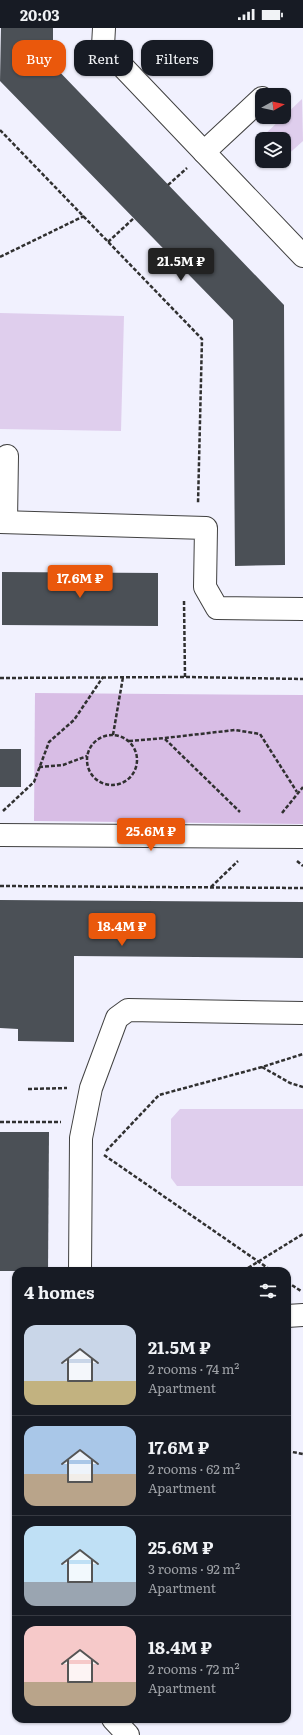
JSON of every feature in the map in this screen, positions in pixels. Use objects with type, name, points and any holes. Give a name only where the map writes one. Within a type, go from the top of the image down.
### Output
[{"type":"street","points":[[104,28],[103,46],[303,256]]},
{"type":"street","points":[[204,152],[255,104]]},
{"type":"street","points":[[7,456],[3,522],[206,528],[205,587],[217,608],[303,609]]},
{"type":"street","points":[[0,835],[303,837]]},
{"type":"street","points":[[80,1267],[81,1138],[91,1088],[117,1018],[128,1010],[303,1013]]},
{"type":"street","points":[[291,1316],[303,1315]]},
{"type":"street","points":[[117,1723],[128,1735]]},
{"type":"path","points":[[0,130],[202,339],[198,520],[193,528]]},
{"type":"path","points":[[0,258],[84,216]]},
{"type":"path","points":[[108,242],[134,218]]},
{"type":"path","points":[[184,598],[185,677]]},
{"type":"path","points":[[0,678],[103,676],[303,679]]},
{"type":"path","points":[[0,814],[34,782],[49,742],[74,720],[103,676]]},
{"type":"path","points":[[112,734],[122,677]]},
{"type":"path","points":[[39,767],[63,765],[87,756],[96,741],[112,734],[129,740],[165,738],[235,730],[260,734],[298,792]]},
{"type":"path","points":[[165,738],[264,836],[303,866]]},
{"type":"path","points":[[87,756],[90,773],[104,785],[121,785],[135,773],[138,756],[129,740]]},
{"type":"path","points":[[0,886],[303,888]]},
{"type":"path","points":[[266,1267],[103,1154],[159,1094],[262,1067],[303,1054]]},
{"type":"path","points":[[262,1067],[290,1083],[303,1087]]},
{"type":"path","points":[[28,1089],[91,1088]]},
{"type":"path","points":[[0,1122],[68,1122],[68,1130],[81,1138]]},
{"type":"path","points":[[250,1267],[303,1234]]},
{"type":"path","points":[[291,1284],[303,1292]]},
{"type":"path","points":[[291,1452],[303,1454]]},
{"type":"shaded area","points":[[302,99],[303,141],[291,152],[291,132],[267,132],[276,124],[291,124],[291,109]]},
{"type":"shaded area","points":[[0,313],[124,316],[121,431],[0,429]]},
{"type":"shaded area","points":[[35,693],[303,695],[303,824],[34,821]]},
{"type":"shaded area","points":[[180,1109],[303,1109],[303,1186],[177,1186],[171,1178],[171,1119]]},
{"type":"building","points":[[1,28],[53,28],[53,40],[12,40],[12,76],[64,76],[284,305],[285,565],[235,566],[233,320],[0,81]]},
{"type":"building","points":[[2,572],[158,573],[158,626],[2,625]]},
{"type":"building","points":[[0,749],[21,749],[21,787],[0,787]]},
{"type":"building","points":[[0,900],[303,902],[303,958],[74,956],[74,1042],[18,1041],[18,1029],[0,1028]]},
{"type":"building","points":[[0,1132],[49,1132],[48,1267],[12,1267],[12,1271],[0,1271]]}]
